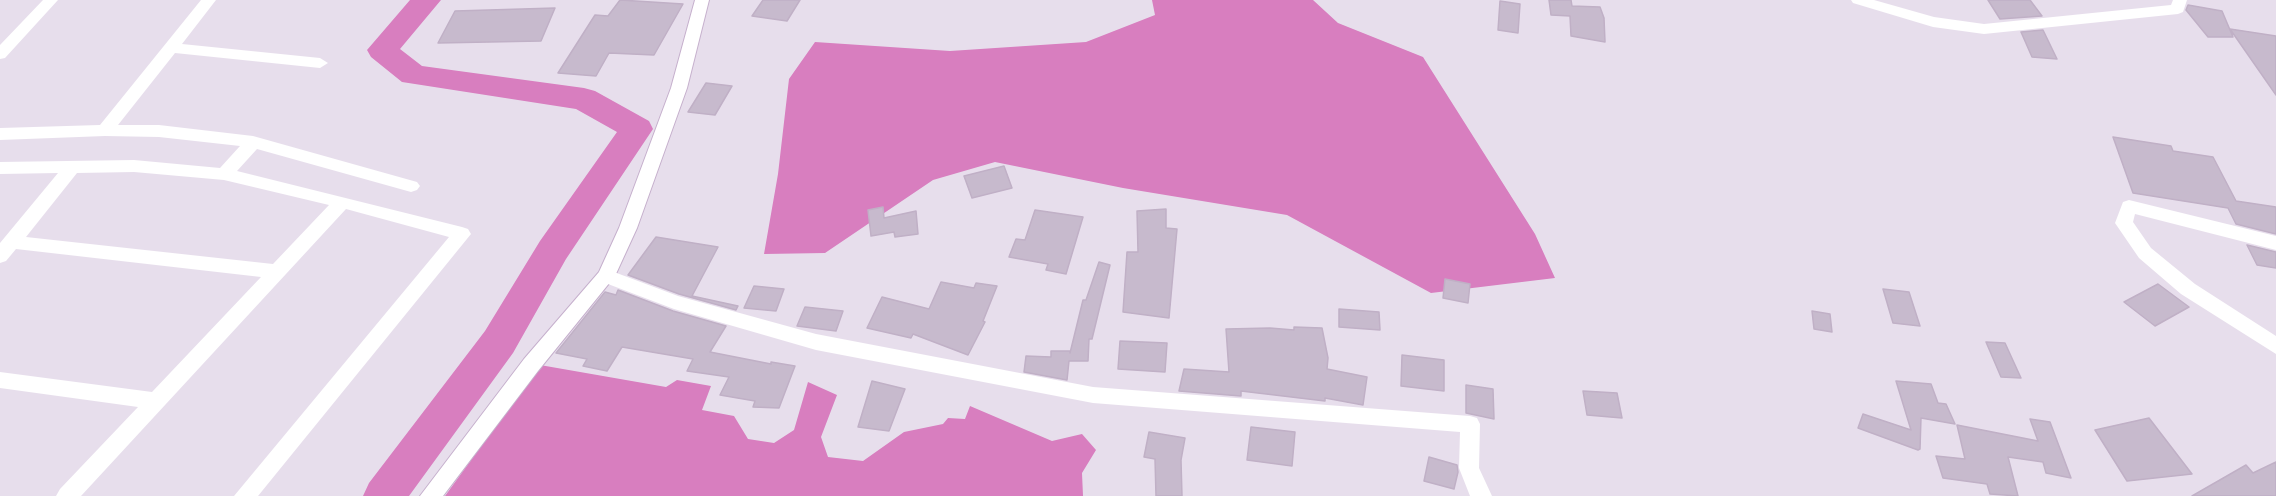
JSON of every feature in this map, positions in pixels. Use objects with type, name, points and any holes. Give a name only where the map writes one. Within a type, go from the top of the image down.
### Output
[{"type":"street","points":[[0,54],[51,0]]},
{"type":"street","points":[[105,130],[209,0]]},
{"type":"street","points":[[431,496],[531,365],[606,276],[628,228],[679,88],[702,0]]},
{"type":"street","points":[[1858,0],[1933,22],[1984,29],[2178,9],[2180,0]]},
{"type":"street","points":[[170,48],[320,63]]},
{"type":"street","points":[[0,134],[105,130],[159,131],[253,142],[411,186]]},
{"type":"street","points":[[224,174],[253,142]]},
{"type":"street","points":[[6,249],[73,166]]},
{"type":"street","points":[[0,168],[134,166],[224,174],[462,234],[245,496]]},
{"type":"street","points":[[67,496],[342,202]]},
{"type":"street","points":[[2276,243],[2129,206],[2124,223],[2145,253],[2188,289],[2276,346]]},
{"type":"street","points":[[6,249],[278,272]]},
{"type":"street","points":[[606,276],[674,302],[816,342],[1093,395],[1470,424],[1469,468],[1481,496]]},
{"type":"street","points":[[0,380],[156,401]]},
{"type":"shaded area","points":[[1152,0],[1313,0],[1338,23],[1423,57],[1535,234],[1555,278],[1431,293],[1287,215],[1123,188],[995,162],[933,180],[825,253],[764,254],[778,174],[789,79],[815,42],[950,51],[1086,42],[1155,15]]},
{"type":"shaded area","points":[[540,365],[666,387],[677,380],[711,386],[702,410],[734,416],[748,439],[774,443],[794,430],[808,382],[837,395],[821,437],[828,457],[863,461],[904,432],[943,424],[948,418],[965,419],[970,406],[1052,441],[1082,434],[1096,450],[1082,473],[1083,496],[445,496]]},
{"type":"building","points":[[620,0],[683,4],[654,55],[609,53],[596,76],[558,73],[595,15],[608,16]]},
{"type":"building","points":[[763,0],[800,0],[787,21],[752,16]]},
{"type":"building","points":[[1549,0],[1571,0],[1572,6],[1600,7],[1604,18],[1605,42],[1571,36],[1570,16],[1551,15]]},
{"type":"building","points":[[1988,0],[2030,0],[2042,16],[2000,19]]},
{"type":"building","points":[[1500,1],[1520,4],[1518,33],[1498,30]]},
{"type":"building","points":[[2188,5],[2222,11],[2233,37],[2208,37],[2186,10]]},
{"type":"building","points":[[555,8],[541,41],[438,43],[455,11]]},
{"type":"building","points":[[2230,29],[2276,36],[2276,95]]},
{"type":"building","points":[[2043,30],[2057,59],[2032,57],[2021,32]]},
{"type":"building","points":[[706,83],[732,86],[715,115],[688,112]]},
{"type":"building","points":[[2113,137],[2171,146],[2173,151],[2213,157],[2236,201],[2276,207],[2276,234],[2236,224],[2228,208],[2133,193]]},
{"type":"building","points":[[1004,166],[1012,188],[972,198],[964,176]]},
{"type":"building","points":[[883,207],[884,218],[916,211],[918,234],[895,237],[894,232],[871,236],[868,210]]},
{"type":"building","points":[[1166,209],[1166,228],[1177,229],[1169,318],[1123,312],[1127,252],[1138,252],[1137,211]]},
{"type":"building","points":[[1035,210],[1083,217],[1066,274],[1046,270],[1048,264],[1009,257],[1016,239],[1025,240]]},
{"type":"building","points":[[656,237],[718,247],[692,296],[738,306],[736,310],[679,294],[628,275]]},
{"type":"building","points":[[2247,245],[2276,252],[2276,268],[2257,265]]},
{"type":"building","points":[[1099,262],[1110,265],[1092,339],[1089,339],[1088,361],[1069,361],[1067,380],[1024,372],[1026,356],[1051,357],[1051,351],[1070,351],[1070,353],[1083,300],[1086,300]]},
{"type":"building","points":[[1445,279],[1470,284],[1468,303],[1443,298]]},
{"type":"building","points":[[941,282],[974,288],[976,283],[997,286],[983,321],[985,322],[968,355],[913,334],[911,338],[867,328],[882,297],[929,309]]},
{"type":"building","points":[[2158,284],[2189,307],[2155,326],[2124,302]]},
{"type":"building","points":[[754,286],[784,289],[776,311],[744,308]]},
{"type":"building","points":[[1883,289],[1909,292],[1920,326],[1893,323]]},
{"type":"building","points":[[618,290],[673,311],[726,326],[710,352],[771,364],[771,362],[795,366],[779,408],[753,407],[755,401],[720,395],[729,377],[687,371],[693,359],[622,347],[607,371],[583,366],[587,359],[556,353],[605,292],[616,295]]},
{"type":"building","points":[[805,307],[843,311],[836,331],[797,326]]},
{"type":"building","points":[[1339,309],[1379,312],[1380,330],[1339,327]]},
{"type":"building","points":[[1812,311],[1830,314],[1832,332],[1814,329]]},
{"type":"building","points":[[1294,327],[1322,328],[1328,358],[1327,369],[1367,377],[1363,405],[1325,398],[1325,401],[1241,391],[1241,396],[1179,391],[1184,369],[1229,372],[1226,329],[1294,330]]},
{"type":"building","points":[[1120,341],[1167,343],[1165,372],[1118,369]]},
{"type":"building","points":[[1986,342],[2005,343],[2021,378],[2001,377]]},
{"type":"building","points":[[1402,355],[1444,360],[1444,391],[1401,386]]},
{"type":"building","points":[[872,381],[905,389],[889,431],[858,427]]},
{"type":"building","points":[[1896,381],[1931,384],[1938,403],[1946,404],[1955,424],[1921,418],[1920,449],[1918,450],[1858,428],[1863,414],[1911,430]]},
{"type":"building","points":[[1466,385],[1493,389],[1494,419],[1466,413]]},
{"type":"building","points":[[1583,391],[1617,393],[1622,418],[1587,415]]},
{"type":"building","points":[[2149,418],[2192,474],[2127,481],[2095,430]]},
{"type":"building","points":[[2030,419],[2050,422],[2071,478],[2046,473],[2043,462],[2008,457],[2018,496],[1990,494],[1987,484],[1943,478],[1936,456],[1965,459],[1957,425],[2038,441]]},
{"type":"building","points":[[1251,427],[1295,432],[1292,466],[1247,460]]},
{"type":"building","points":[[1149,432],[1185,438],[1181,460],[1182,496],[1156,496],[1155,459],[1144,457]]},
{"type":"building","points":[[1429,457],[1457,465],[1458,472],[1454,489],[1424,481]]},
{"type":"building","points":[[2276,462],[2276,496],[2192,496],[2246,465],[2253,473]]},
{"type":"waterway","points":[[384,496],[499,342],[553,250],[637,129],[584,99],[413,75],[382,50],[426,0]]}]
